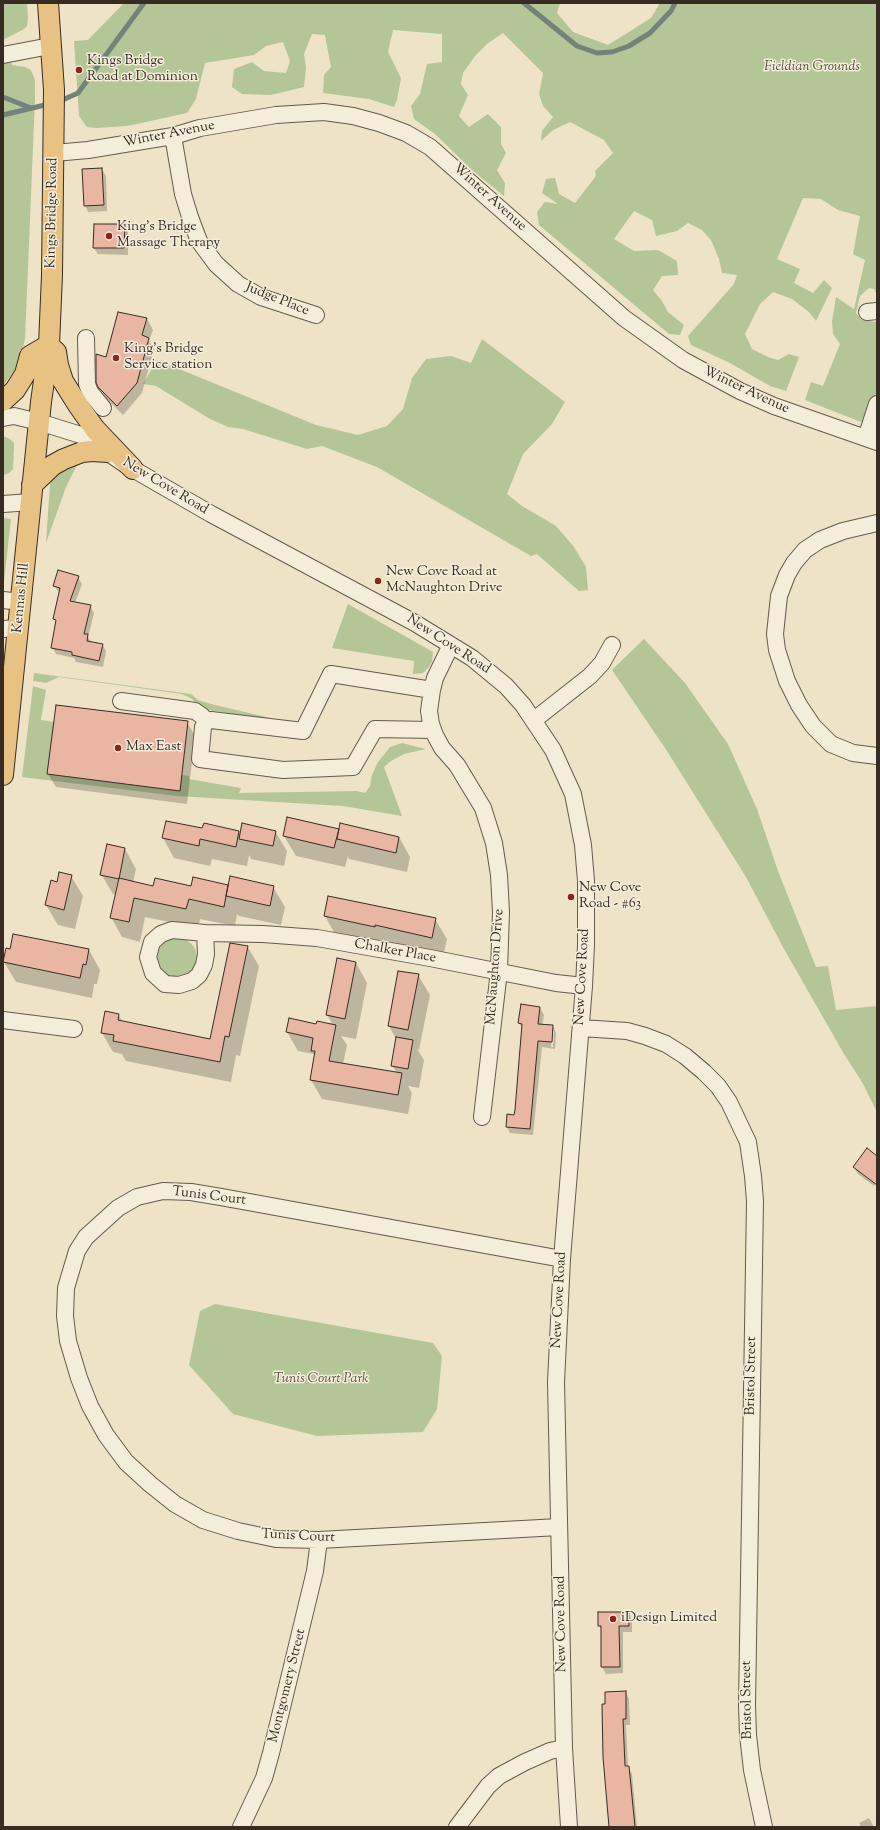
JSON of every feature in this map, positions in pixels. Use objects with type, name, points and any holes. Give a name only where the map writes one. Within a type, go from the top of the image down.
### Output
[{"type":"main road","name":"Kings Bridge Road","points":[[39,422],[49,345],[52,274],[54,90],[48,3]]},
{"type":"main road","points":[[3,400],[15,390],[25,374],[30,356],[49,345],[56,352],[63,381],[101,410],[133,469]]},
{"type":"main road","name":"Kennas Hill","points":[[3,775],[12,601],[31,494],[39,422]]},
{"type":"main road","points":[[31,494],[53,465],[82,452],[92,450],[108,452]]},
{"type":"street","points":[[3,55],[50,46]]},
{"type":"street","name":"Winter Avenue","points":[[54,154],[173,136],[200,128],[276,115],[324,112],[353,116],[406,133],[430,147],[619,313],[683,360],[740,391],[774,406],[871,440]]},
{"type":"street","name":"Judge Place","points":[[173,136],[183,194],[190,217],[199,241],[216,264],[238,284],[261,297],[316,315]]},
{"type":"street","points":[[86,338],[87,384],[101,410]]},
{"type":"street","points":[[871,440],[877,404]]},
{"type":"street","name":"New Cove Road","points":[[3,418],[14,416],[84,436],[133,469],[210,514],[394,612],[452,645],[489,670],[506,686],[534,720],[553,750],[573,794],[578,815],[586,881],[584,986],[562,1258],[556,1382],[564,1748],[569,1827]]},
{"type":"street","points":[[3,504],[31,494]]},
{"type":"street","points":[[877,523],[842,531],[820,540],[805,550],[794,563],[779,596],[775,634],[777,650],[787,681],[799,705],[813,726],[832,744],[853,753],[877,756]]},
{"type":"street","name":"McNaughton Drive","points":[[452,645],[435,678],[429,711],[433,730],[442,748],[457,765],[483,808],[494,842],[499,875],[501,912],[499,971],[482,1117]]},
{"type":"street","points":[[534,720],[590,676],[602,663],[612,645]]},
{"type":"street","points":[[432,690],[331,674],[303,730],[211,720],[206,722],[203,727],[200,759],[283,770],[353,768],[376,728],[433,730]]},
{"type":"street","points":[[121,701],[195,712],[202,716],[206,722]]},
{"type":"street","name":"Chalker Place","points":[[205,933],[263,934],[317,938],[584,986]]},
{"type":"street","points":[[3,1020],[74,1029]]},
{"type":"street","name":"Bristol Street","points":[[581,1028],[626,1031],[646,1036],[666,1044],[685,1056],[718,1086],[729,1102],[748,1142],[755,1201],[747,1705],[748,1735],[752,1770],[764,1827]]},
{"type":"street","name":"Tunis Court","points":[[559,1527],[320,1540],[276,1539],[238,1531],[203,1520],[175,1504],[150,1484],[126,1462],[106,1435],[90,1406],[79,1378],[68,1341],[65,1316],[66,1288],[70,1271],[77,1251],[86,1237],[118,1208],[137,1197],[163,1191],[191,1192],[562,1258]]},
{"type":"street","name":"Montgomery Street","points":[[242,1827],[264,1778],[271,1753],[316,1571],[320,1540]]},
{"type":"street","points":[[456,1827],[488,1786],[500,1776],[525,1762],[550,1751],[564,1748]]},
{"type":"green space","points":[[3,3],[27,3],[28,18],[27,26],[24,29],[3,40]]},
{"type":"green space","name":"Fieldian Grounds","points":[[124,3],[560,3],[557,13],[573,32],[608,45],[651,18],[660,3],[877,3],[877,295],[874,289],[869,288],[860,296],[856,313],[862,320],[877,322],[877,392],[866,424],[805,400],[811,382],[823,386],[840,344],[833,334],[832,321],[836,297],[854,309],[865,260],[853,254],[860,216],[838,210],[821,199],[803,198],[777,259],[800,269],[794,283],[813,293],[824,280],[832,288],[816,321],[809,312],[792,299],[773,292],[760,304],[745,334],[752,349],[768,357],[778,360],[789,354],[799,357],[786,391],[770,386],[730,363],[691,345],[688,336],[734,284],[737,275],[722,273],[719,259],[711,240],[702,230],[688,223],[677,231],[656,236],[652,220],[634,211],[614,239],[634,251],[658,250],[677,261],[678,275],[662,276],[653,290],[662,301],[668,312],[684,325],[680,335],[669,334],[539,225],[537,212],[545,202],[558,204],[542,193],[546,179],[555,178],[559,194],[575,203],[596,176],[595,171],[613,153],[604,140],[570,122],[553,130],[541,141],[542,131],[553,117],[543,106],[539,94],[543,73],[503,33],[488,43],[475,56],[463,73],[461,84],[468,95],[459,116],[469,127],[488,114],[501,127],[501,144],[506,153],[497,170],[505,183],[504,196],[473,171],[435,134],[414,119],[411,106],[420,94],[427,64],[442,62],[442,34],[393,30],[388,52],[401,78],[397,100],[394,107],[369,99],[323,93],[324,75],[331,67],[325,35],[312,34],[304,54],[306,67],[304,87],[271,95],[242,94],[232,87],[234,69],[252,62],[264,71],[286,73],[290,61],[283,42],[266,46],[254,55],[205,63],[196,99],[187,113],[127,126],[96,128],[87,127],[79,116],[74,41],[88,40]]},
{"type":"green space","points":[[11,62],[12,65],[25,67],[31,70],[35,80],[35,99],[25,339],[19,364],[3,386],[3,63]]},
{"type":"green space","points":[[482,339],[565,402],[552,424],[523,454],[507,494],[522,506],[556,526],[574,547],[586,567],[588,590],[579,591],[537,554],[531,556],[377,467],[322,446],[307,449],[243,429],[228,427],[210,419],[156,386],[143,384],[157,360],[316,425],[358,435],[387,426],[403,409],[412,378],[426,359],[451,356],[471,363]]},
{"type":"green space","points":[[3,436],[10,439],[14,443],[14,448],[13,469],[4,475],[3,479]]},
{"type":"green space","points":[[78,463],[66,487],[46,543],[50,484],[55,474]]},
{"type":"green space","points":[[3,518],[11,519],[3,591],[4,530]]},
{"type":"green space","points":[[348,604],[433,652],[432,662],[429,667],[423,673],[413,674],[414,661],[332,648]]},
{"type":"green space","points":[[644,639],[685,683],[728,744],[757,809],[778,871],[816,967],[828,966],[836,1010],[877,1006],[877,1112],[862,1082],[844,1054],[784,949],[746,877],[667,751],[612,670]]},
{"type":"green space","points":[[34,673],[191,694],[198,700],[211,704],[296,724],[202,709],[192,699],[182,694],[59,677],[46,683],[33,681]]},
{"type":"green space","points":[[33,686],[46,690],[41,720],[54,722],[182,775],[189,776],[189,779],[241,788],[239,793],[357,791],[365,793],[370,786],[372,775],[378,762],[390,747],[402,743],[426,749],[404,754],[391,761],[384,767],[402,816],[343,806],[177,796],[22,777]]},
{"type":"green space","points":[[173,938],[181,938],[188,941],[194,947],[197,958],[194,969],[188,975],[181,978],[173,978],[166,975],[160,969],[157,962],[157,954],[160,947],[166,941]]},
{"type":"green space","name":"Tunis Court Park","points":[[215,1304],[433,1343],[442,1356],[437,1409],[423,1432],[317,1436],[233,1414],[189,1365],[200,1311]]},
{"type":"building","points":[[102,168],[104,205],[84,206],[82,169]]},
{"type":"building","name":"King's Bridge Massage Therapy","points":[[94,224],[125,224],[124,248],[93,248]]},
{"type":"building","name":"King's Bridge Service station","points":[[118,312],[147,318],[142,335],[149,338],[137,383],[117,406],[98,387],[96,382],[96,354],[106,357]]},
{"type":"building","points":[[58,570],[79,576],[70,601],[91,605],[84,634],[88,634],[87,641],[103,644],[99,661],[72,655],[72,652],[51,648],[56,620],[53,619],[60,588],[53,586]]},
{"type":"building","name":"Max East","points":[[56,705],[188,721],[180,791],[47,774]]},
{"type":"building","points":[[287,817],[339,829],[334,848],[283,836]]},
{"type":"building","points":[[166,821],[202,828],[204,823],[239,831],[236,847],[200,839],[199,846],[162,838]]},
{"type":"building","points":[[242,823],[276,831],[273,846],[239,839]]},
{"type":"building","points":[[340,823],[399,837],[396,853],[337,839]]},
{"type":"building","points":[[107,844],[125,848],[119,879],[100,875]]},
{"type":"building","points":[[59,872],[72,875],[64,910],[45,905],[51,880],[57,882]]},
{"type":"building","points":[[230,876],[274,886],[270,906],[226,896]]},
{"type":"building","points":[[193,877],[228,885],[224,907],[189,899],[186,909],[134,898],[129,922],[110,918],[119,878],[153,886],[155,878],[191,886]]},
{"type":"building","points":[[328,896],[436,918],[432,938],[375,925],[375,927],[324,916]]},
{"type":"building","points":[[13,934],[89,949],[86,965],[83,964],[80,978],[3,962],[6,948],[10,949]]},
{"type":"building","points":[[230,943],[248,946],[229,1037],[225,1036],[220,1062],[113,1041],[114,1035],[101,1033],[105,1011],[119,1014],[118,1020],[210,1039]]},
{"type":"building","points":[[337,958],[356,962],[345,1019],[326,1015]]},
{"type":"building","points":[[398,971],[419,974],[408,1030],[388,1026]]},
{"type":"building","points":[[521,1004],[540,1007],[538,1024],[553,1025],[552,1042],[538,1041],[530,1129],[506,1127],[507,1114],[514,1115],[515,1110],[522,1024],[518,1023]]},
{"type":"building","points":[[289,1018],[316,1024],[317,1021],[336,1025],[329,1061],[402,1073],[398,1095],[310,1080],[315,1051],[311,1051],[313,1038],[286,1032]]},
{"type":"building","points":[[396,1037],[413,1040],[408,1069],[391,1066]]},
{"type":"building","points":[[867,1148],[877,1156],[877,1185],[853,1167]]},
{"type":"building","points":[[598,1612],[629,1612],[629,1626],[619,1626],[620,1667],[601,1667],[601,1626],[598,1626]]},
{"type":"building","points":[[626,1691],[626,1719],[623,1719],[625,1766],[629,1766],[635,1827],[609,1827],[603,1757],[602,1704],[605,1704],[605,1692]]},
{"type":"waterway","points":[[58,102],[78,93],[144,3]]},
{"type":"waterway","points":[[524,3],[577,46],[597,53],[612,52],[629,46],[650,33],[671,11],[675,3]]},
{"type":"waterway","points":[[3,97],[31,108]]},
{"type":"waterway","points":[[3,115],[49,104]]},
{"type":"place","name":"Kings Bridge Road at Dominion","points":[[79,70]]},
{"type":"place","name":"King's Bridge Massage Therapy","points":[[109,236]]},
{"type":"place","name":"King's Bridge Service station","points":[[116,358]]},
{"type":"place","name":"New Cove Road at McNaughton Drive","points":[[378,581]]},
{"type":"place","name":"Max East","points":[[118,748]]},
{"type":"place","name":"New Cove Road - #63","points":[[571,897]]},
{"type":"place","name":"iDesign Limited","points":[[613,1619]]}]
